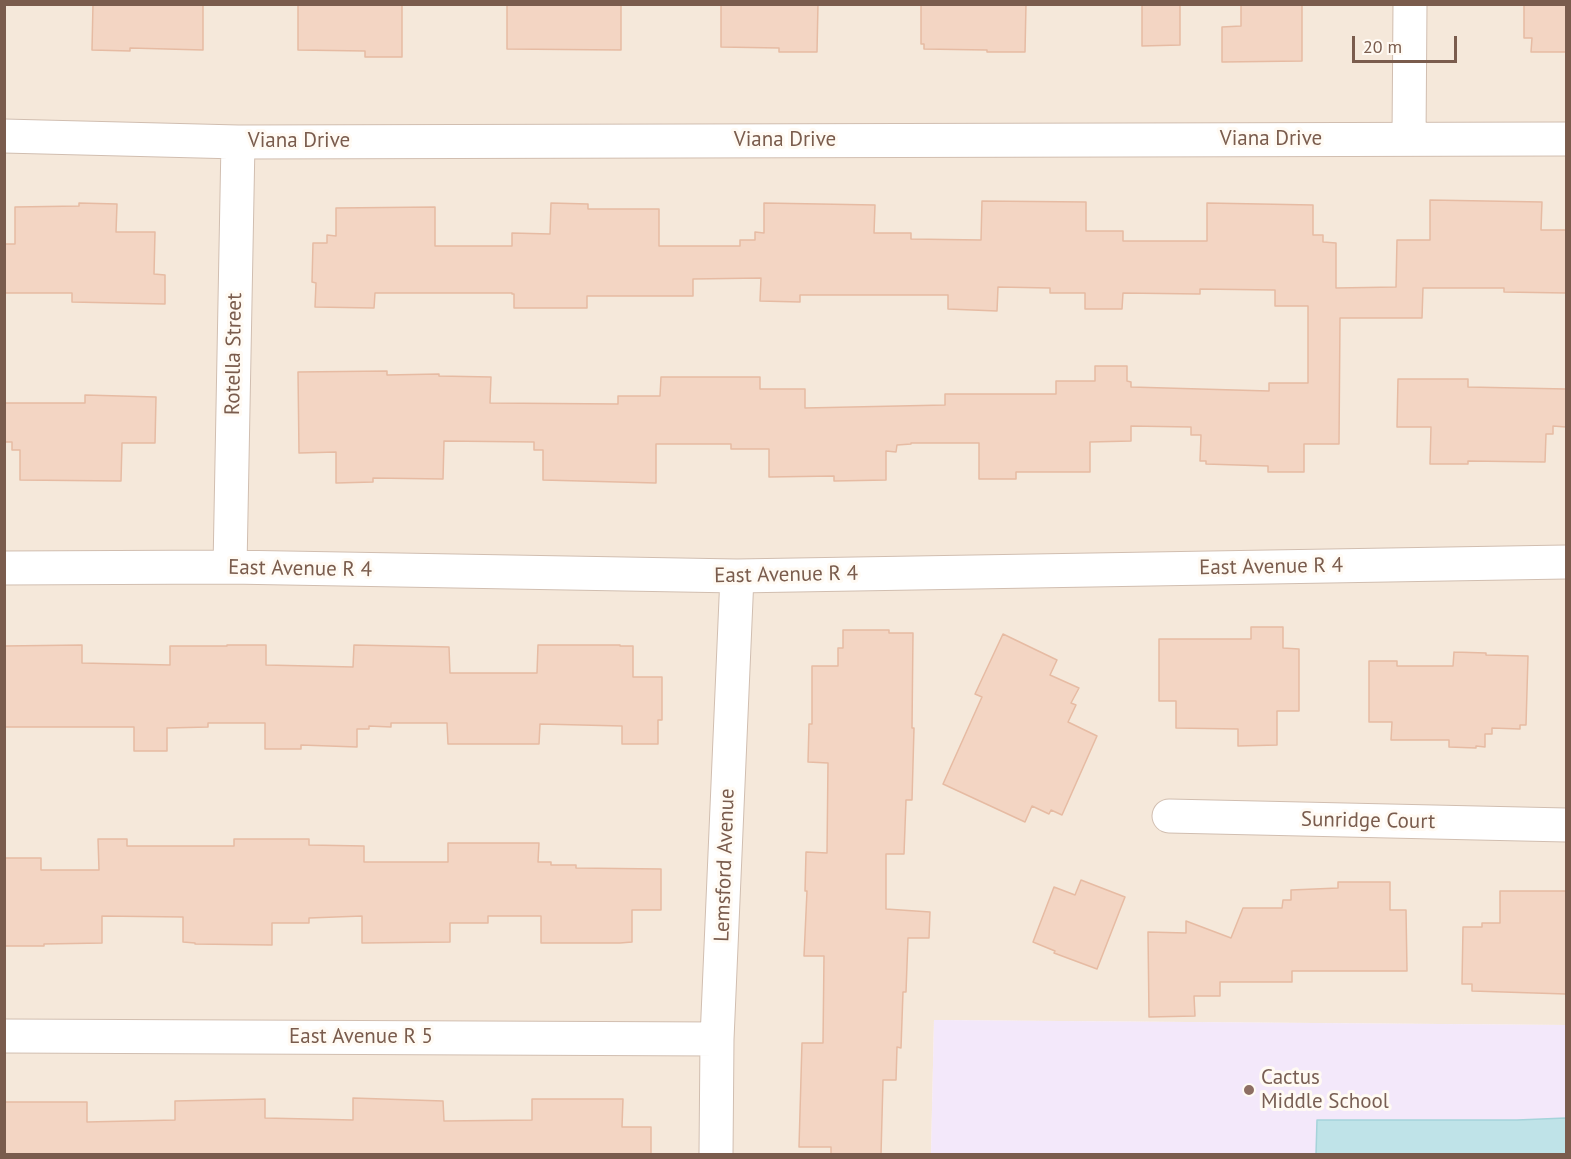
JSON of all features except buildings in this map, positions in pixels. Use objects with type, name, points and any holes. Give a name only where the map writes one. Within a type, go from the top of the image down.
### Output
[{"type":"street","points":[[1409,139],[1410,4]]},
{"type":"street","name":"Viana Drive","points":[[4,136],[238,141],[1566,139]]},
{"type":"street","name":"Rotella Street","points":[[230,567],[238,141]]},
{"type":"street","name":"East Avenue R 4","points":[[4,568],[230,567],[737,576],[1566,562]]},
{"type":"street","name":"Lemsford Avenue","points":[[716,1155],[717,1039],[737,576]]},
{"type":"street","name":"Sunridge Court","points":[[1168,816],[1566,825]]},
{"type":"street","name":"East Avenue R 5","points":[[4,1036],[717,1039]]},
{"type":"shaded area","points":[[5,5],[1566,5],[1566,1025],[934,1020],[931,1154],[5,1154]]},
{"type":"shaded area","name":"Cactus Middle School","points":[[934,1020],[1566,1025],[1566,1154],[931,1154]]},
{"type":"water","points":[[1566,1118],[1566,1154],[1316,1154],[1317,1120]]},
{"type":"place","name":"Cactus Middle School","points":[[1249,1090]]}]
